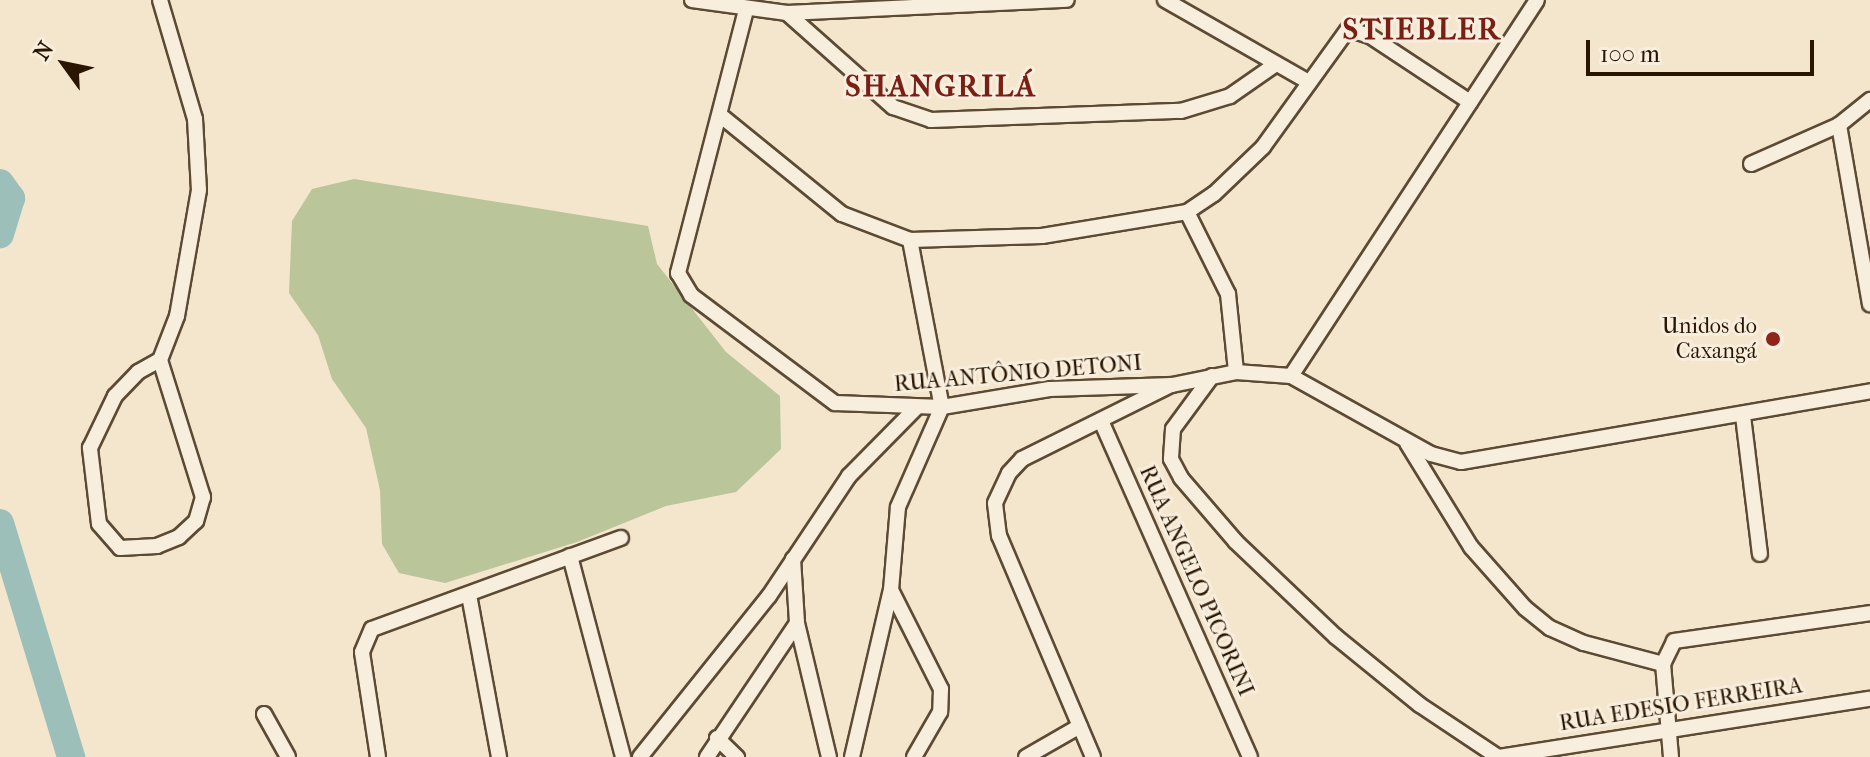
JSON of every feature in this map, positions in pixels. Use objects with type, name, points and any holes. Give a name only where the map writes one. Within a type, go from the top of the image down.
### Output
[{"type":"street","points":[[160,0],[195,119],[199,190],[190,260],[160,360],[198,475],[200,510],[179,537],[157,546],[120,548],[99,524],[90,448],[115,396],[138,372],[160,360]]},
{"type":"street","points":[[692,0],[746,10],[787,13],[1067,0]]},
{"type":"street","points":[[1165,0],[1309,82]]},
{"type":"street","points":[[1291,376],[1537,0]]},
{"type":"street","points":[[746,10],[720,115],[842,214],[910,240],[1042,236],[1187,212],[1238,174],[1309,82],[1342,33],[1353,29],[1470,102]]},
{"type":"street","points":[[787,13],[893,107],[931,120],[1181,111],[1230,96],[1276,64]]},
{"type":"street","points":[[1751,164],[1839,125],[1870,100]]},
{"type":"street","name":"RUA ANTÔNIO DETONI","points":[[720,115],[678,273],[691,295],[818,395],[851,407],[916,408],[942,407],[1050,389],[1172,385]]},
{"type":"street","points":[[1839,125],[1870,304]]},
{"type":"street","points":[[1187,212],[1228,294],[1236,372]]},
{"type":"street","points":[[853,756],[891,590],[898,507],[942,407],[910,240]]},
{"type":"street","points":[[1093,757],[999,536],[995,503],[1009,473],[1022,459],[1102,423],[1172,385],[1236,372],[1291,376],[1404,439],[1461,462],[1743,416],[1870,391]]},
{"type":"street","points":[[1212,376],[1173,429],[1171,459],[1181,478],[1236,542],[1335,636],[1420,705],[1498,757]]},
{"type":"street","points":[[640,757],[690,700],[849,476],[916,408]]},
{"type":"street","points":[[1743,416],[1760,554]]},
{"type":"street","name":"RUA ANGELO PICORINI","points":[[1102,423],[1250,757]]},
{"type":"street","points":[[1404,439],[1471,547],[1525,608],[1550,628],[1584,643],[1663,664]]},
{"type":"street","points":[[378,757],[362,646],[372,629],[621,538]]},
{"type":"street","points":[[570,556],[623,757]]},
{"type":"street","points":[[793,559],[797,623],[829,757]]},
{"type":"street","points":[[891,590],[941,689],[940,712],[914,757]]},
{"type":"street","points":[[469,595],[499,757]]},
{"type":"street","points":[[1671,757],[1663,664],[1674,641],[1691,636],[1870,613]]},
{"type":"street","points":[[707,757],[797,623]]},
{"type":"street","name":"RUA EDESIO FERREIRA","points":[[1498,757],[1870,699]]},
{"type":"street","points":[[264,714],[288,757]]},
{"type":"street","points":[[1026,757],[1080,726]]},
{"type":"street","points":[[717,738],[737,757]]},
{"type":"green space","points":[[354,179],[648,226],[657,264],[726,352],[780,396],[781,449],[736,492],[666,506],[577,542],[445,583],[399,573],[382,544],[380,490],[366,428],[332,379],[318,335],[289,293],[292,221],[312,189]]},
{"type":"waterway","points":[[0,183],[11,198],[0,234]]},
{"type":"waterway","points":[[0,523],[71,757]]},
{"type":"place","name":"Unidos do Caxangá","points":[[1773,339]]},
{"type":"district","name":"STIEBLER","points":[[1422,30]]},
{"type":"district","name":"SHANGRILÁ","points":[[941,87]]}]
